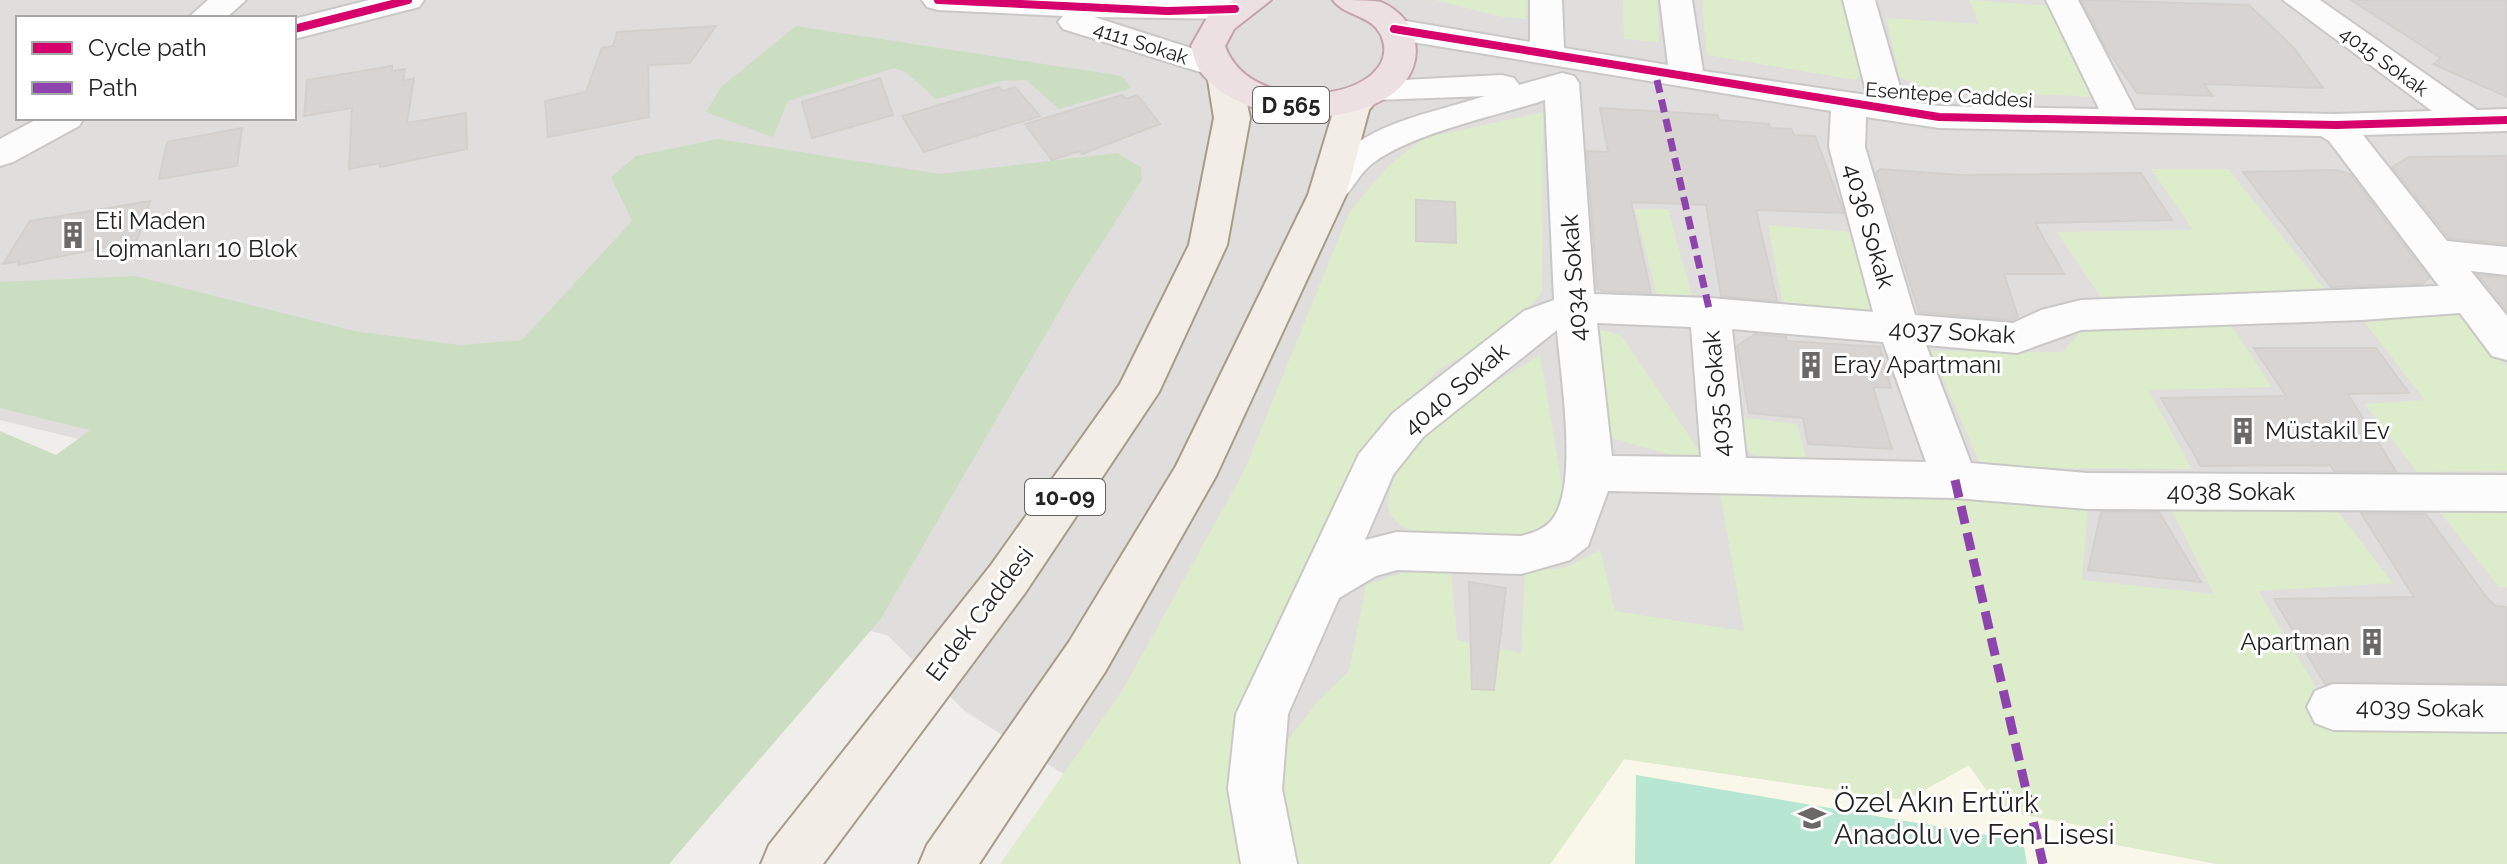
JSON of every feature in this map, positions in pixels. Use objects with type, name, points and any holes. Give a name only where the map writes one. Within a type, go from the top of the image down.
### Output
[{"type":"highway","points":[[1219,73],[1208,50],[1211,35],[1220,21],[1245,4]]},
{"type":"highway","name":"Esentepe Caddesi","points":[[1219,73],[1242,92],[1288,105],[1339,103],[1369,93],[1398,67],[1400,42],[1374,10]]},
{"type":"main road","name":"Erdek Caddesi","points":[[789,864],[1008,579],[1138,392],[1208,245],[1232,118],[1219,73]]},
{"type":"main road","points":[[947,864],[1087,657],[1193,476],[1270,321],[1327,195],[1352,109],[1369,93]]},
{"type":"street","points":[[207,16],[230,0]]},
{"type":"street","points":[[296,28],[408,0]]},
{"type":"street","name":"4111 Sokak","points":[[938,0],[1023,6],[1245,4]]},
{"type":"street","name":"4034 Sokak","points":[[1546,0],[1591,473]]},
{"type":"street","points":[[1676,0],[1687,79]]},
{"type":"street","points":[[1859,0],[1889,111]]},
{"type":"street","points":[[2062,0],[2123,121]]},
{"type":"street","name":"4015 Sokak","points":[[2299,0],[2469,121]]},
{"type":"street","name":"4111 Sokak","points":[[1023,6],[1219,73]]},
{"type":"street","name":"Esentepe Caddesi","points":[[1374,10],[1554,69]]},
{"type":"street","points":[[1327,195],[1357,157],[1382,141],[1554,69]]},
{"type":"street","name":"Esentepe Caddesi","points":[[1369,93],[1554,69],[1687,79],[1889,111],[1983,119],[2339,128],[2507,120]]},
{"type":"street","name":"4036 Sokak","points":[[1849,105],[1847,147],[1899,330],[1955,480]]},
{"type":"street","points":[[0,154],[62,120]]},
{"type":"street","points":[[2339,128],[2507,345]]},
{"type":"street","points":[[2433,253],[2507,261]]},
{"type":"street","name":"4037 Sokak","points":[[1575,308],[1710,313],[2017,338],[2035,333],[2055,320],[2081,315],[2361,306],[2468,298]]},
{"type":"street","name":"4040 Sokak","points":[[1269,864],[1255,789],[1262,714],[1375,466],[1408,425],[1539,321],[1575,308]]},
{"type":"street","name":"4035 Sokak","points":[[1710,313],[1725,475]]},
{"type":"street","points":[[1324,583],[1363,560],[1397,551],[1521,555],[1553,546],[1571,533],[1591,473]]},
{"type":"street","name":"4038 Sokak","points":[[1591,473],[1955,480],[2087,491],[2507,493]]},
{"type":"street","name":"4039 Sokak","points":[[2333,707],[2507,709]]},
{"type":"shaded area","points":[[0,0],[2507,0],[2507,864],[1205,864],[966,712],[887,635],[0,420]]},
{"type":"shaded area","name":"Özel Akın Ertürk Anadolu ve Fen Lisesi","points":[[1624,759],[1906,800],[1969,765],[2000,810],[2084,826],[2087,839],[2217,864],[1550,864]]},
{"type":"green space","points":[[1435,0],[1527,0],[1526,19],[1502,17]]},
{"type":"green space","points":[[1623,0],[1657,0],[1659,42],[1624,39]]},
{"type":"green space","points":[[1702,0],[1848,0],[1865,72],[1855,80],[1707,55]]},
{"type":"green space","points":[[1969,0],[2053,6],[2094,97],[1926,89],[1900,77],[1886,18],[1979,24]]},
{"type":"green space","points":[[796,26],[1122,76],[1132,88],[1059,109],[1026,80],[1001,81],[936,99],[907,73],[894,68],[788,101],[773,137],[706,112],[721,87]]},
{"type":"green space","points":[[1543,112],[1542,291],[1517,327],[1439,369],[1369,445],[1285,620],[1251,864],[1000,864],[1122,691],[1244,471],[1349,213],[1387,167],[1424,138]]},
{"type":"green space","points":[[718,139],[939,174],[1117,153],[1141,167],[1142,180],[1072,289],[880,620],[669,864],[0,864],[0,431],[56,455],[90,430],[0,408],[0,282],[135,276],[354,331],[460,345],[522,340],[632,221],[611,177],[636,156]]},
{"type":"green space","points":[[2151,169],[2228,169],[2326,291],[2104,302],[2057,232],[2193,230]]},
{"type":"green space","points":[[1635,209],[1668,209],[1693,300],[1658,300]]},
{"type":"green space","points":[[1768,225],[1852,232],[1874,318],[1784,311]]},
{"type":"green space","points":[[2456,311],[2507,367],[2507,471],[2417,472],[2365,404],[2425,400],[2365,323]]},
{"type":"green space","points":[[2092,321],[2229,322],[2272,387],[2148,390],[2192,469],[1982,468],[1931,351],[2062,352]]},
{"type":"green space","points":[[1603,330],[1622,336],[1702,455],[1683,458],[1614,439],[1600,418],[1588,335]]},
{"type":"green space","points":[[1540,355],[1564,497],[1556,525],[1525,536],[1492,538],[1411,530],[1394,519],[1388,505],[1391,487],[1400,467],[1430,430],[1480,391]]},
{"type":"green space","points":[[1725,415],[1797,424],[1809,468],[1767,461],[1748,451]]},
{"type":"green space","points":[[1720,492],[1778,498],[1936,494],[2088,505],[2082,580],[2214,594],[2170,507],[2335,508],[2393,583],[2258,591],[2340,727],[2507,734],[2507,864],[2217,864],[2086,839],[2084,826],[2000,810],[1969,765],[1906,800],[1624,759],[1550,864],[1296,864],[1276,789],[1283,747],[1317,702],[1349,671],[1366,585],[1401,573],[1451,570],[1457,640],[1521,653],[1525,571],[1564,568],[1600,550],[1615,611],[1744,631]]},
{"type":"green space","points":[[2432,502],[2507,503],[2507,587],[2499,587]]},
{"type":"green space","points":[[1636,775],[2023,841],[2027,864],[1635,864]]},
{"type":"building","points":[[2081,0],[2249,5],[2293,47],[2323,88],[2204,84],[2213,96],[2137,93],[2106,48]]},
{"type":"building","points":[[2351,0],[2507,0],[2507,97],[2433,64],[2441,58]]},
{"type":"building","points":[[716,26],[690,63],[648,65],[649,117],[548,137],[545,101],[586,92],[602,48],[613,46],[617,32]]},
{"type":"building","points":[[392,66],[392,71],[405,69],[403,81],[414,78],[407,123],[466,113],[467,149],[380,167],[380,163],[349,169],[352,108],[304,116],[307,80]]},
{"type":"building","points":[[880,78],[893,115],[812,138],[802,102]]},
{"type":"building","points":[[999,87],[1003,91],[1015,87],[1040,116],[924,152],[902,116]]},
{"type":"building","points":[[1122,95],[1126,99],[1137,95],[1160,124],[1082,154],[1080,151],[1052,160],[1025,124]]},
{"type":"building","points":[[1600,108],[1718,115],[1719,120],[1769,124],[1770,128],[1791,129],[1794,135],[1815,136],[1844,213],[1756,210],[1777,301],[1721,296],[1706,205],[1631,202],[1651,293],[1602,291],[1597,288],[1587,151],[1608,152]]},
{"type":"building","points":[[242,128],[237,166],[159,179],[167,142]]},
{"type":"building","points":[[2507,156],[2507,244],[2449,238],[2392,167],[2409,157]]},
{"type":"building","points":[[1880,169],[1960,175],[2141,173],[2172,220],[2035,223],[2064,274],[2004,274],[2018,317],[2012,320],[1919,312],[1876,173]]},
{"type":"building","points":[[2336,170],[2350,174],[2429,278],[2422,284],[2331,287],[2243,172]]},
{"type":"building","points":[[1416,200],[1455,202],[1456,243],[1416,241]]},
{"type":"building","name":"Eti Maden Lojmanları 10 Blok","points":[[150,201],[137,241],[18,265],[19,261],[3,264],[30,221]]},
{"type":"building","points":[[2478,275],[2507,278],[2507,311]]},
{"type":"building","points":[[1755,334],[1786,337],[1787,341],[1880,347],[1891,388],[1873,387],[1892,449],[1808,444],[1803,418],[1749,413],[1737,346]]},
{"type":"building","points":[[2254,348],[2376,348],[2409,393],[2348,394],[2396,471],[2334,471],[2330,465],[2201,466],[2161,398],[2286,396]]},
{"type":"building","points":[[2101,512],[2159,512],[2201,582],[2088,570]]},
{"type":"building","points":[[2361,513],[2426,514],[2487,598],[2496,606],[2507,607],[2507,683],[2325,684],[2274,599],[2414,597]]},
{"type":"building","points":[[1469,582],[1506,588],[1494,690],[1472,689]]},
{"type":"marked path","points":[[1657,80],[1710,313]]},
{"type":"marked path","points":[[1955,480],[2043,864]]},
{"type":"cycle path","points":[[296,28],[408,0]]},
{"type":"cycle path","points":[[938,0],[1167,11],[1235,9]]},
{"type":"cycle path","points":[[1394,29],[1687,79],[1939,117],[2336,125],[2507,120]]},
{"type":"place","name":"Eti Maden Lojmanları 10 Blok","points":[[73,235]]},
{"type":"place","name":"Eray Apartmanı","points":[[1811,365]]},
{"type":"place","name":"Müstakil Ev","points":[[2243,431]]},
{"type":"place","name":"Apartman","points":[[2372,642]]},
{"type":"place","name":"Özel Akın Ertürk Anadolu ve Fen Lisesi","points":[[1812,818]]}]
